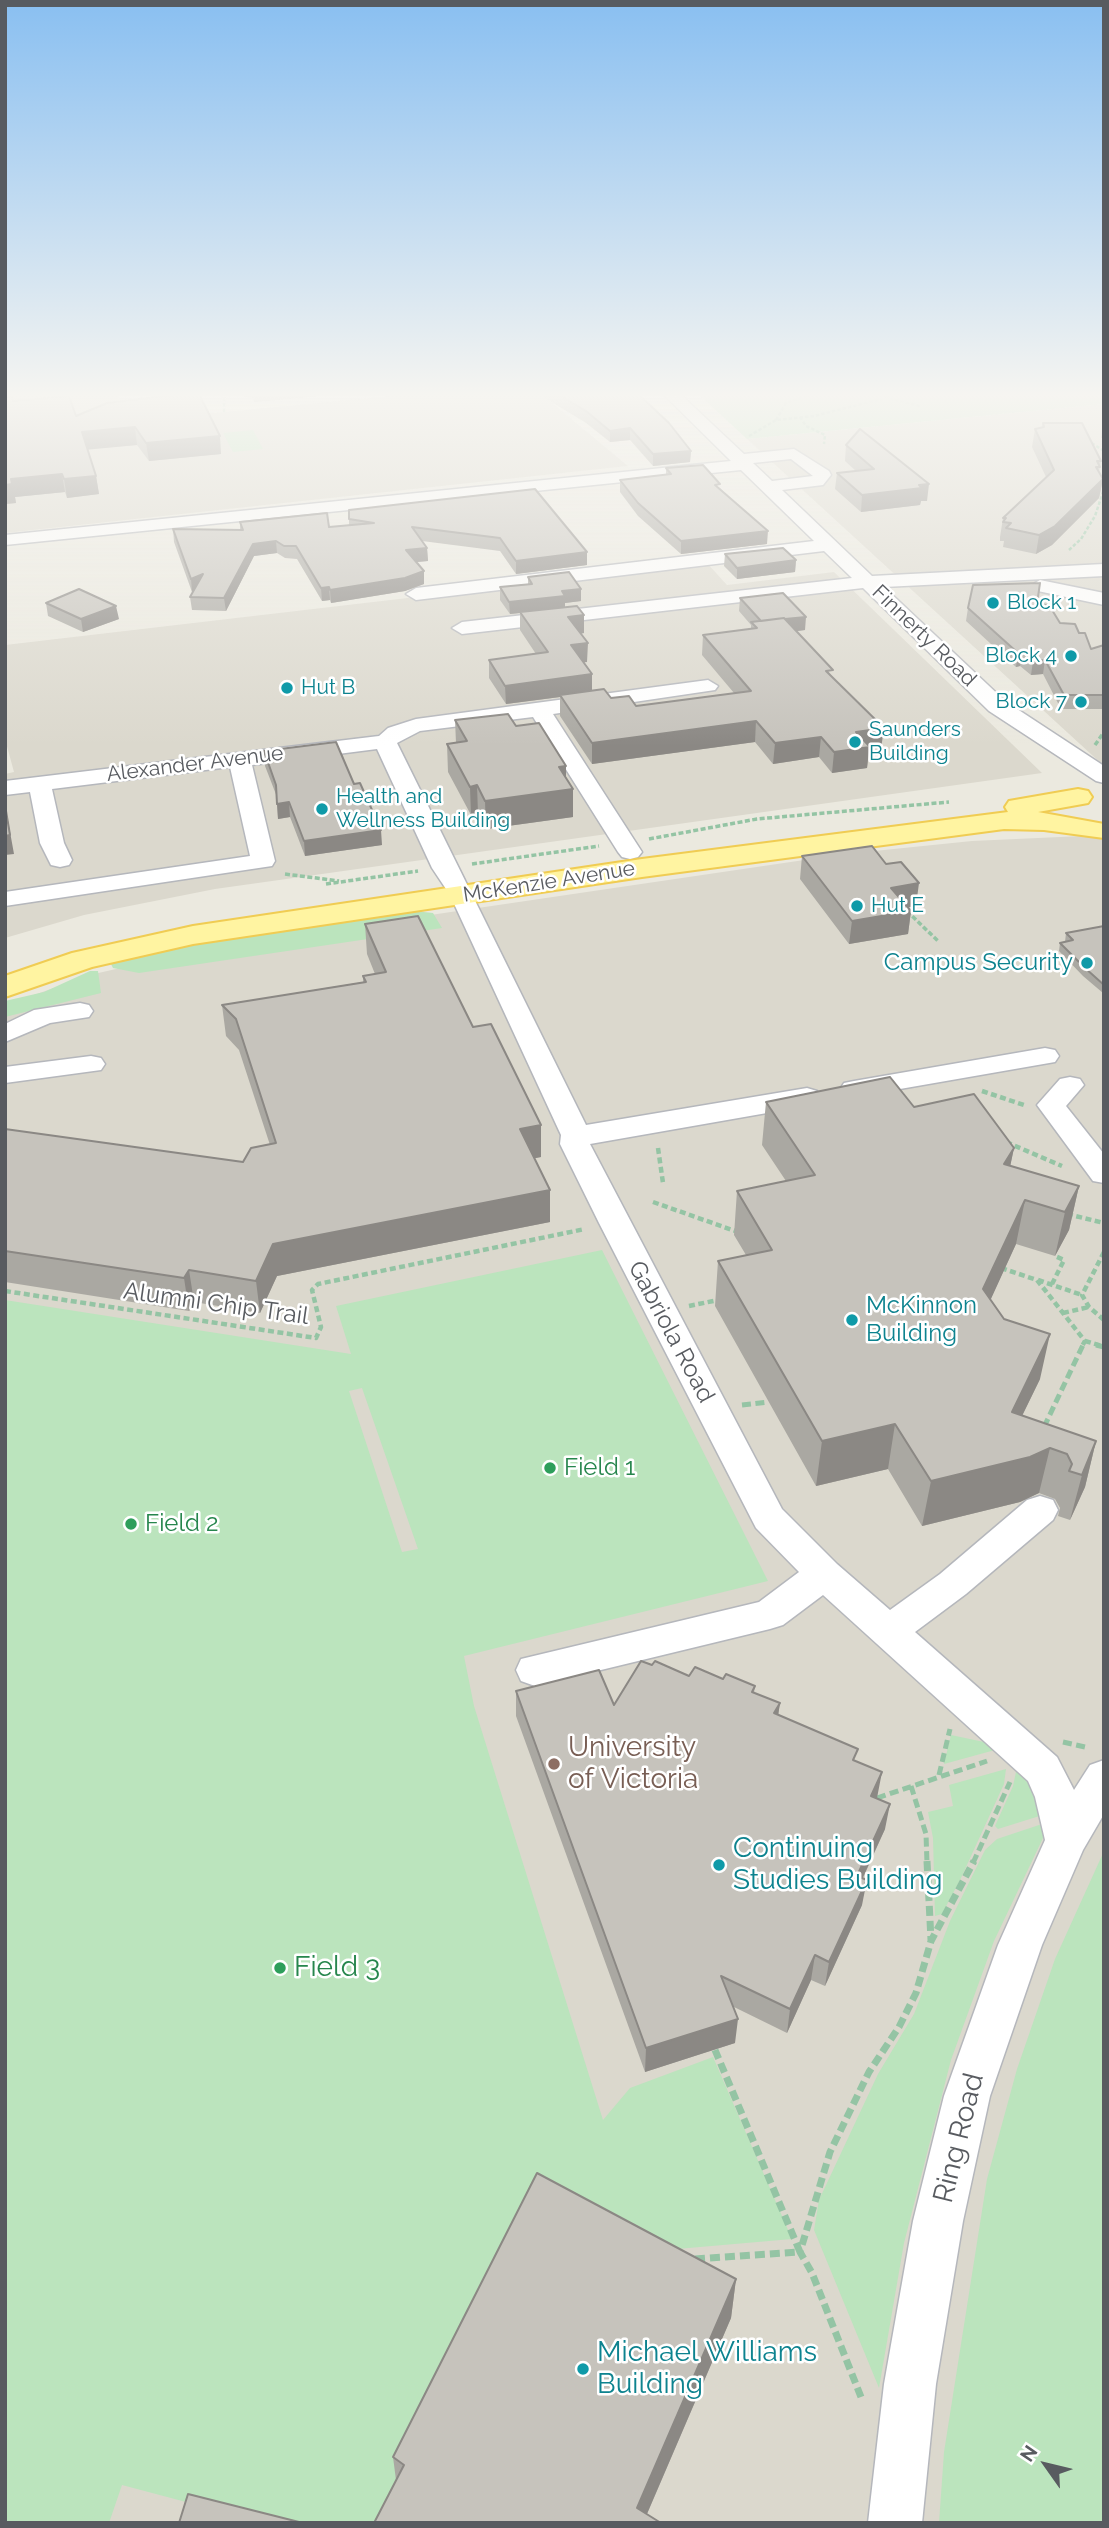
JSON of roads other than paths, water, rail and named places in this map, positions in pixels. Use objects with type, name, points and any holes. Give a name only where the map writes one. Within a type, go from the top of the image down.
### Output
[{"type":"main road","points":[[1087,794],[1072,805],[1073,814],[1082,824],[1102,832]]},
{"type":"main road","name":"McKenzie Avenue","points":[[5,986],[83,960],[154,942],[457,887],[630,852],[861,820],[990,810],[1087,794]]},
{"type":"main road","name":"McKenzie Avenue","points":[[5,963],[80,939],[161,920],[457,887],[993,821],[1034,820],[1102,832]]},
{"type":"street","points":[[162,510],[170,523]]},
{"type":"street","points":[[211,510],[217,518]]},
{"type":"street","points":[[5,540],[292,510]]},
{"type":"street","name":"Finnerty Road","points":[[791,510],[997,706],[1008,721],[1074,775],[1087,794]]},
{"type":"street","points":[[416,594],[828,545]]},
{"type":"street","points":[[462,628],[867,582],[1104,570]]},
{"type":"street","points":[[973,578],[1051,587],[1104,599]]},
{"type":"street","points":[[385,742],[396,733],[416,725],[708,687]]},
{"type":"street","name":"Finnerty Road","points":[[997,706],[1104,776]]},
{"type":"street","points":[[539,710],[630,852]]},
{"type":"street","name":"Alexander Avenue","points":[[5,788],[385,742]]},
{"type":"street","name":"Gabriola Road","points":[[385,742],[443,868],[457,887],[576,1135],[576,1144],[614,1223],[769,1518],[824,1574],[1043,1769],[1056,1797],[1066,1840]]},
{"type":"street","points":[[5,899],[263,860],[239,758]]},
{"type":"street","points":[[39,783],[52,843],[60,860]]},
{"type":"street","points":[[5,1034],[44,1016],[80,1011]]},
{"type":"street","points":[[576,1135],[1045,1056]]},
{"type":"street","points":[[5,1075],[91,1064]]},
{"type":"street","points":[[1070,1085],[1051,1105],[1104,1174]]},
{"type":"street","points":[[888,1632],[953,1584],[1040,1510]]},
{"type":"street","points":[[535,1670],[771,1614],[824,1574]]},
{"type":"street","name":"Ring Road","points":[[895,2523],[910,2384],[938,2221],[967,2096],[1015,1958],[1098,1762]]},
{"type":"place","name":"Block 1","points":[[993,603]]},
{"type":"place","name":"Block 4","points":[[1071,656]]},
{"type":"place","name":"Hut B","points":[[287,688]]},
{"type":"place","name":"Block 7","points":[[1081,702]]},
{"type":"place","name":"Saunders Building","points":[[855,742]]},
{"type":"place","name":"Health and Wellness Building","points":[[322,809]]},
{"type":"place","name":"Hut E","points":[[857,906]]},
{"type":"place","name":"Campus Security","points":[[1087,963]]},
{"type":"place","name":"McKinnon Building","points":[[852,1320]]},
{"type":"place","name":"Field 1","points":[[550,1468]]},
{"type":"place","name":"Field 2","points":[[131,1524]]},
{"type":"place","name":"University of Victoria","points":[[554,1764]]},
{"type":"place","name":"Continuing Studies Building","points":[[719,1865]]},
{"type":"place","name":"Field 3","points":[[280,1968]]},
{"type":"place","name":"Michael Williams Building","points":[[583,2369]]}]
